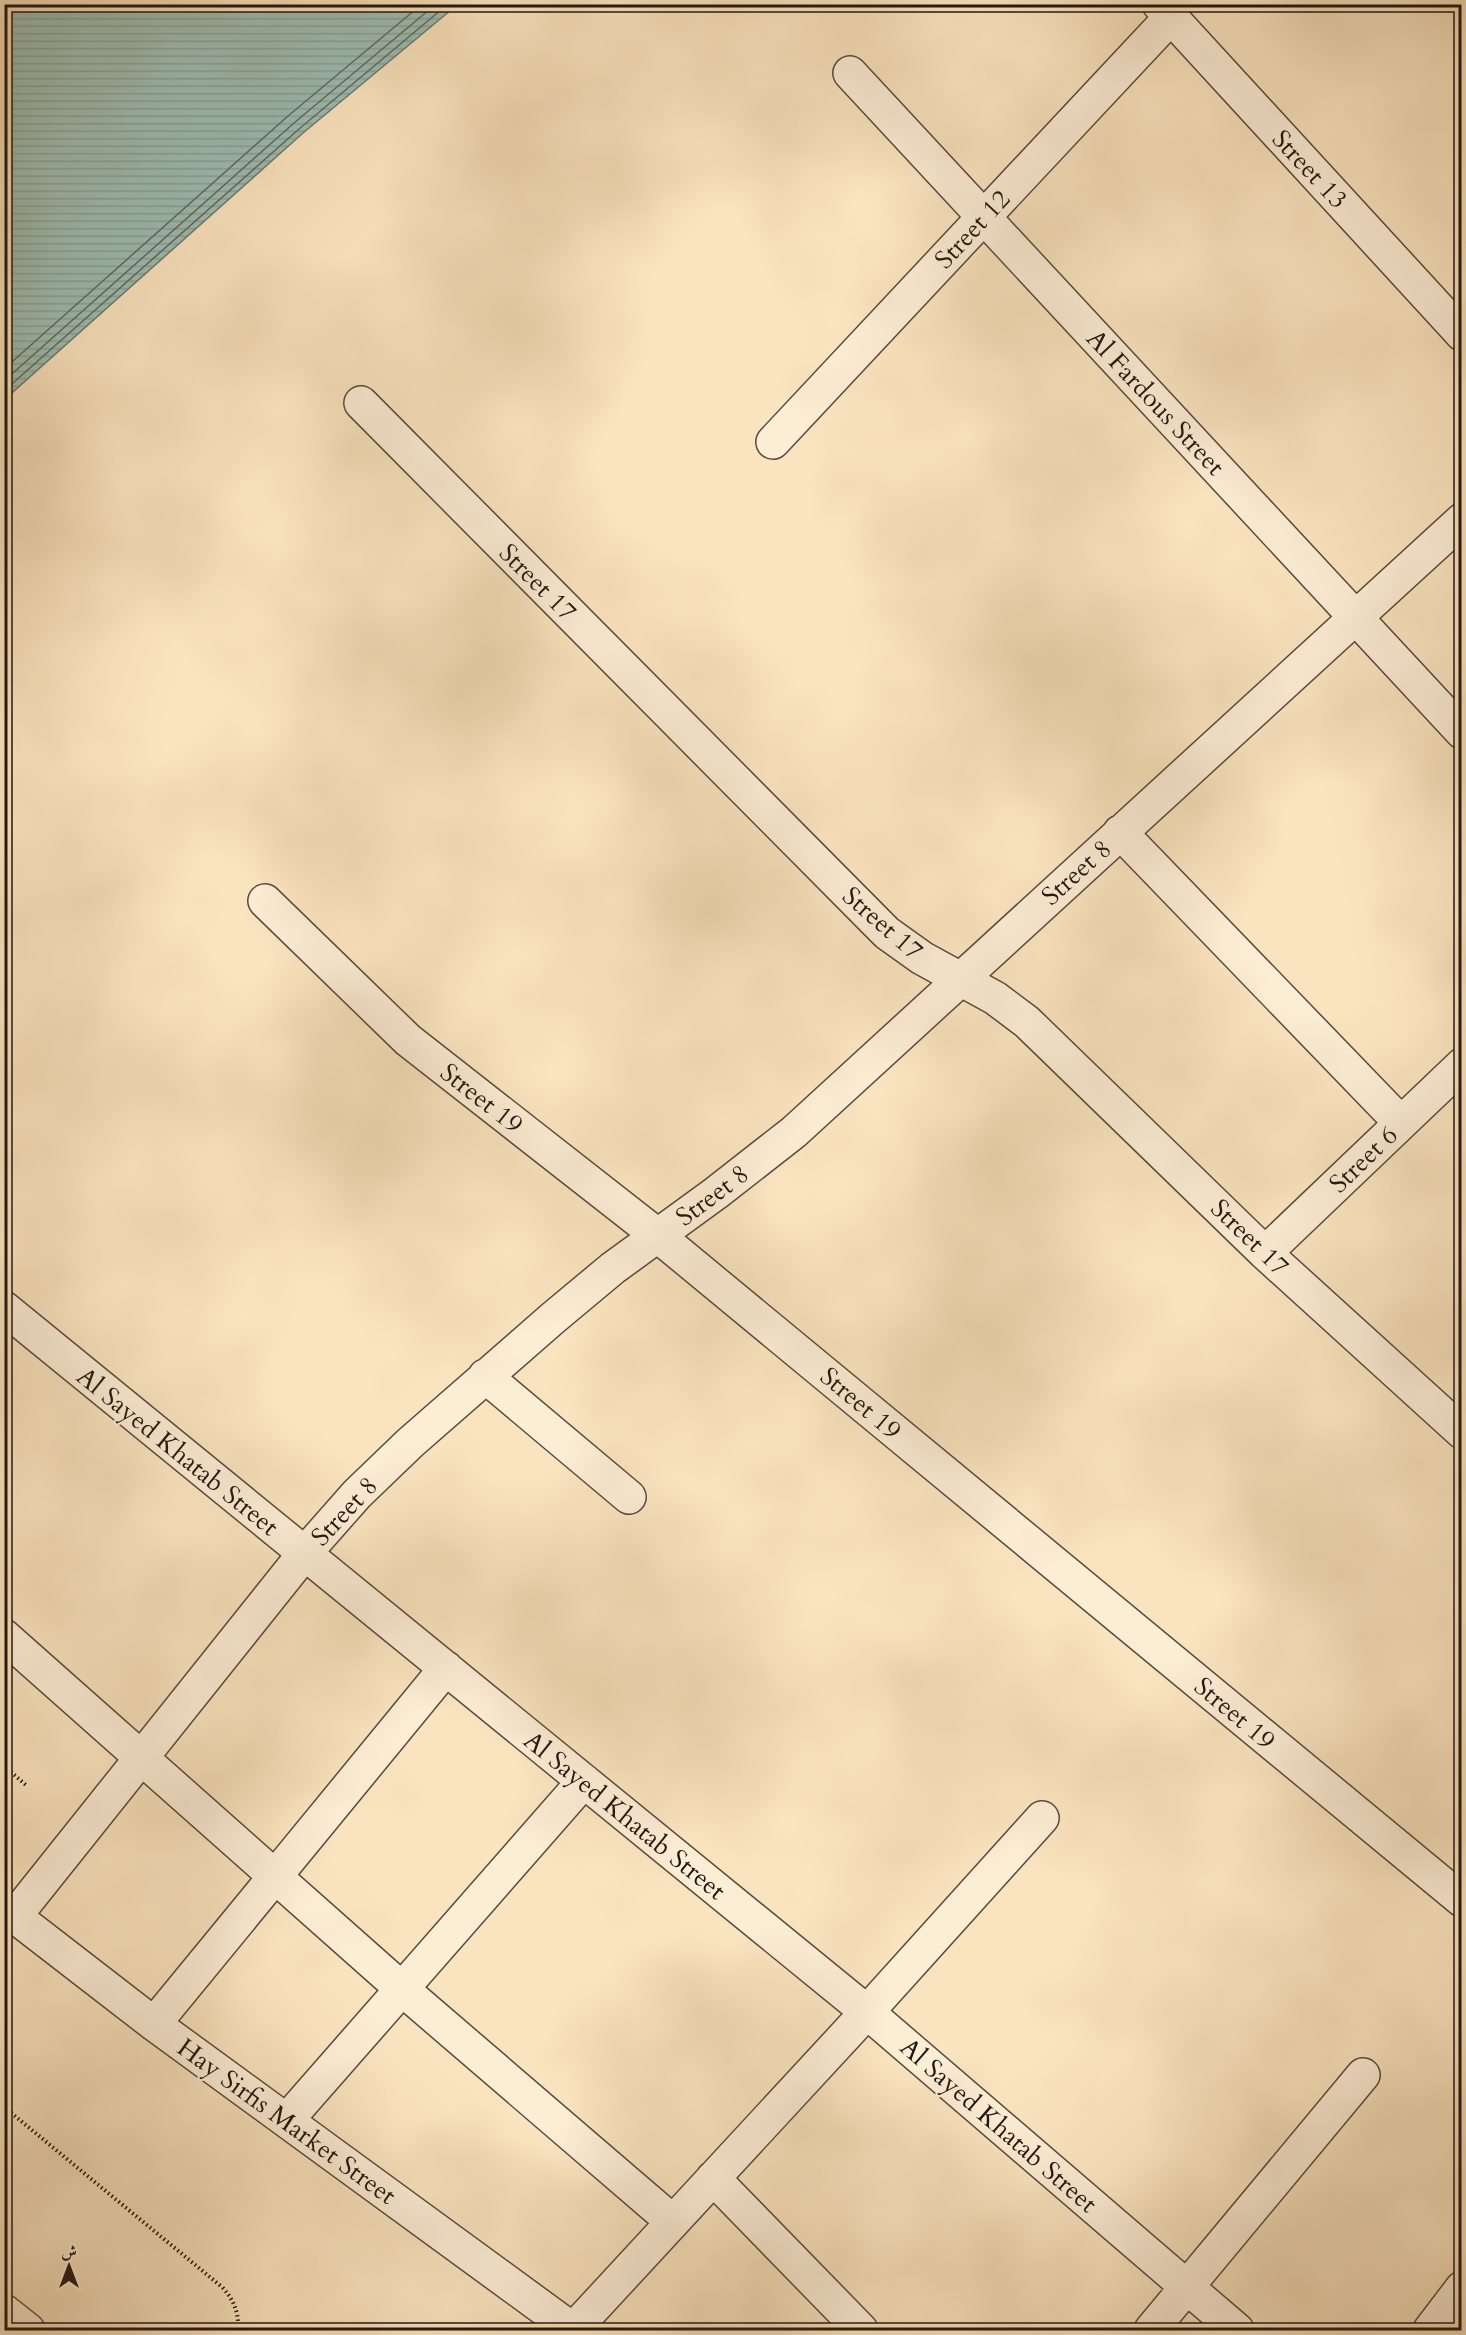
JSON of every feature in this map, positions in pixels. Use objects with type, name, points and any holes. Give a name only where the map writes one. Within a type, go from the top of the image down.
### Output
[{"type":"street","name":"Street 12","points":[[773,442],[984,216],[1165,11]]},
{"type":"street","name":"Street 13","points":[[1165,11],[1461,334]]},
{"type":"street","name":"Al Fardous Street","points":[[850,73],[1461,732]]},
{"type":"street","name":"Street 17","points":[[361,403],[887,933],[922,958],[995,998],[1027,1022],[1265,1253],[1461,1432]]},
{"type":"street","name":"Street 8","points":[[10,1912],[141,1759],[304,1554],[357,1494],[410,1443],[613,1268],[716,1193],[794,1132],[1461,520]]},
{"type":"street","points":[[1120,832],[1401,1123]]},
{"type":"street","name":"Street 19","points":[[264,901],[408,1040],[657,1235],[1461,1900]]},
{"type":"street","name":"Street 6","points":[[1265,1253],[1461,1065]]},
{"type":"street","name":"Al Sayed Khatab Street","points":[[4,1308],[867,2012],[1238,2331]]},
{"type":"street","points":[[485,1376],[629,1497]]},
{"type":"street","points":[[4,1636],[274,1877],[673,2222]]},
{"type":"street","points":[[154,2024],[446,1668]]},
{"type":"street","points":[[287,2120],[584,1780]]},
{"type":"street","points":[[573,2330],[867,2012],[1042,1818]]},
{"type":"street","name":"Hay Sirfis Market Street","points":[[10,1912],[154,2024],[573,2330]]},
{"type":"street","points":[[1151,2331],[1363,2075]]},
{"type":"street","points":[[713,2178],[861,2331]]},
{"type":"street","points":[[1430,2331],[1461,2288]]},
{"type":"street","points":[[4,2311],[28,2331]]},
{"type":"path","points":[[4,1766],[27,1786]]},
{"type":"path","points":[[4,2107],[222,2287],[232,2298],[238,2313],[238,2331]]},
{"type":"water","points":[[5,4],[457,5],[303,133],[5,399]]}]
